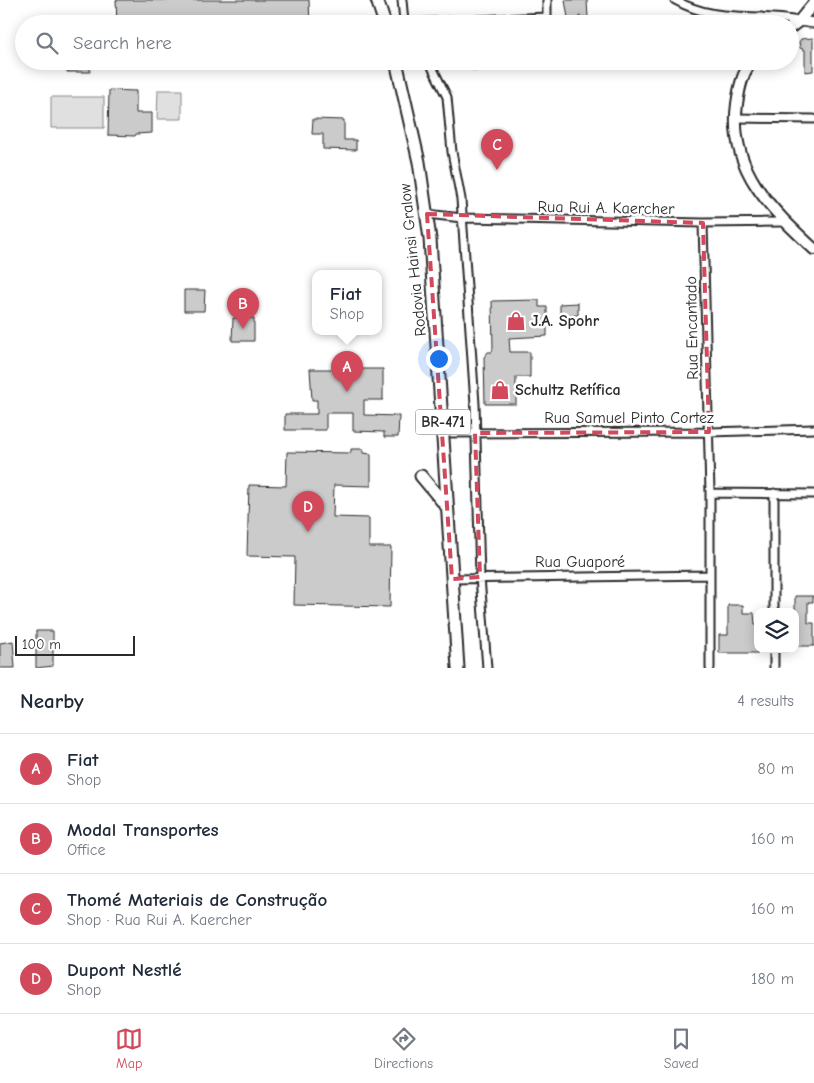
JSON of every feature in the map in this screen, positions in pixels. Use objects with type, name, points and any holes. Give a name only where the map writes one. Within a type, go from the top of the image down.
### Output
[{"type":"main road","points":[[377,0],[383,15]]},
{"type":"main road","points":[[799,21],[814,3]]},
{"type":"main road","name":"Rodovia Hainsi Gralow","points":[[398,70],[410,120],[427,214],[434,279],[458,668]]},
{"type":"main road","points":[[745,70],[736,118],[742,160],[748,174],[768,206],[814,249]]},
{"type":"main road","points":[[421,476],[447,507]]},
{"type":"street","points":[[402,0],[403,15]]},
{"type":"street","points":[[547,0],[547,15]]},
{"type":"street","points":[[675,0],[713,15]]},
{"type":"street","points":[[799,21],[814,23]]},
{"type":"street","points":[[433,70],[446,97],[462,218],[475,433],[480,577],[487,668]]},
{"type":"street","points":[[736,118],[814,119]]},
{"type":"street","name":"Rua Rui A. Kaercher","points":[[427,214],[462,218],[703,223],[785,222]]},
{"type":"street","name":"Rua Encantado","points":[[703,223],[710,494],[710,668]]},
{"type":"street","name":"Rua Samuel Pinto Cortez","points":[[443,433],[709,432],[814,429]]},
{"type":"street","points":[[710,494],[814,494]]},
{"type":"street","points":[[774,494],[774,608]]},
{"type":"street","name":"Rua Guaporé","points":[[452,579],[480,577],[709,575]]},
{"type":"street","points":[[774,653],[774,668]]},
{"type":"highlighted area","points":[[427,214],[703,223],[709,432],[475,433],[480,577],[452,579]]},
{"type":"shaded area","points":[[158,90],[182,90],[182,119],[157,119]]},
{"type":"shaded area","points":[[51,97],[104,97],[104,128],[51,128]]},
{"type":"building","points":[[116,0],[309,0],[310,15],[117,15]]},
{"type":"building","points":[[565,0],[587,0],[588,15],[568,15]]},
{"type":"building","points":[[813,38],[813,71],[805,72],[805,50],[800,48],[799,42],[801,39]]},
{"type":"building","points":[[67,70],[90,70],[90,72],[67,72]]},
{"type":"building","points":[[109,90],[136,91],[136,113],[152,113],[152,133],[136,134],[135,136],[108,135]]},
{"type":"building","points":[[313,119],[344,120],[344,140],[356,140],[356,150],[323,149],[323,134],[312,134]]},
{"type":"building","points":[[184,290],[205,290],[204,311],[184,311]]},
{"type":"building","points":[[539,300],[539,307],[547,307],[547,336],[509,338],[510,352],[530,352],[530,377],[516,377],[516,404],[485,404],[484,357],[488,352],[492,352],[493,348],[492,301]]},
{"type":"building","points":[[578,303],[578,315],[560,316],[560,304]]},
{"type":"building","points":[[233,318],[254,318],[254,341],[232,341]]},
{"type":"building","points":[[310,369],[383,369],[383,400],[364,400],[364,415],[399,416],[398,437],[384,437],[384,432],[353,431],[353,413],[326,413],[326,430],[285,430],[285,414],[317,414],[317,400],[312,400]]},
{"type":"building","points":[[351,449],[363,449],[363,453],[371,454],[371,486],[334,485],[333,517],[369,518],[369,547],[391,547],[390,607],[294,605],[295,557],[247,556],[249,485],[286,486],[287,452],[351,453]]},
{"type":"building","points":[[795,596],[813,596],[813,602],[808,602],[808,623],[814,623],[814,646],[799,646],[799,608],[795,608]]},
{"type":"building","points":[[728,605],[743,605],[743,613],[754,613],[754,653],[719,653],[719,635],[728,635]]},
{"type":"building","points":[[36,631],[53,631],[53,666],[36,668]]},
{"type":"building","points":[[13,641],[15,668],[0,668],[0,643]]},
{"type":"place","name":"Thomé Materiais de Construção","points":[[497,170]]},
{"type":"place","name":"J.A. Spohr","points":[[516,321]]},
{"type":"place","name":"Modal Transportes","points":[[243,329]]},
{"type":"place","name":"Schultz Retífica","points":[[500,390]]},
{"type":"place","name":"Fiat","points":[[347,392]]},
{"type":"place","name":"Dupont Nestlé","points":[[308,532]]}]
